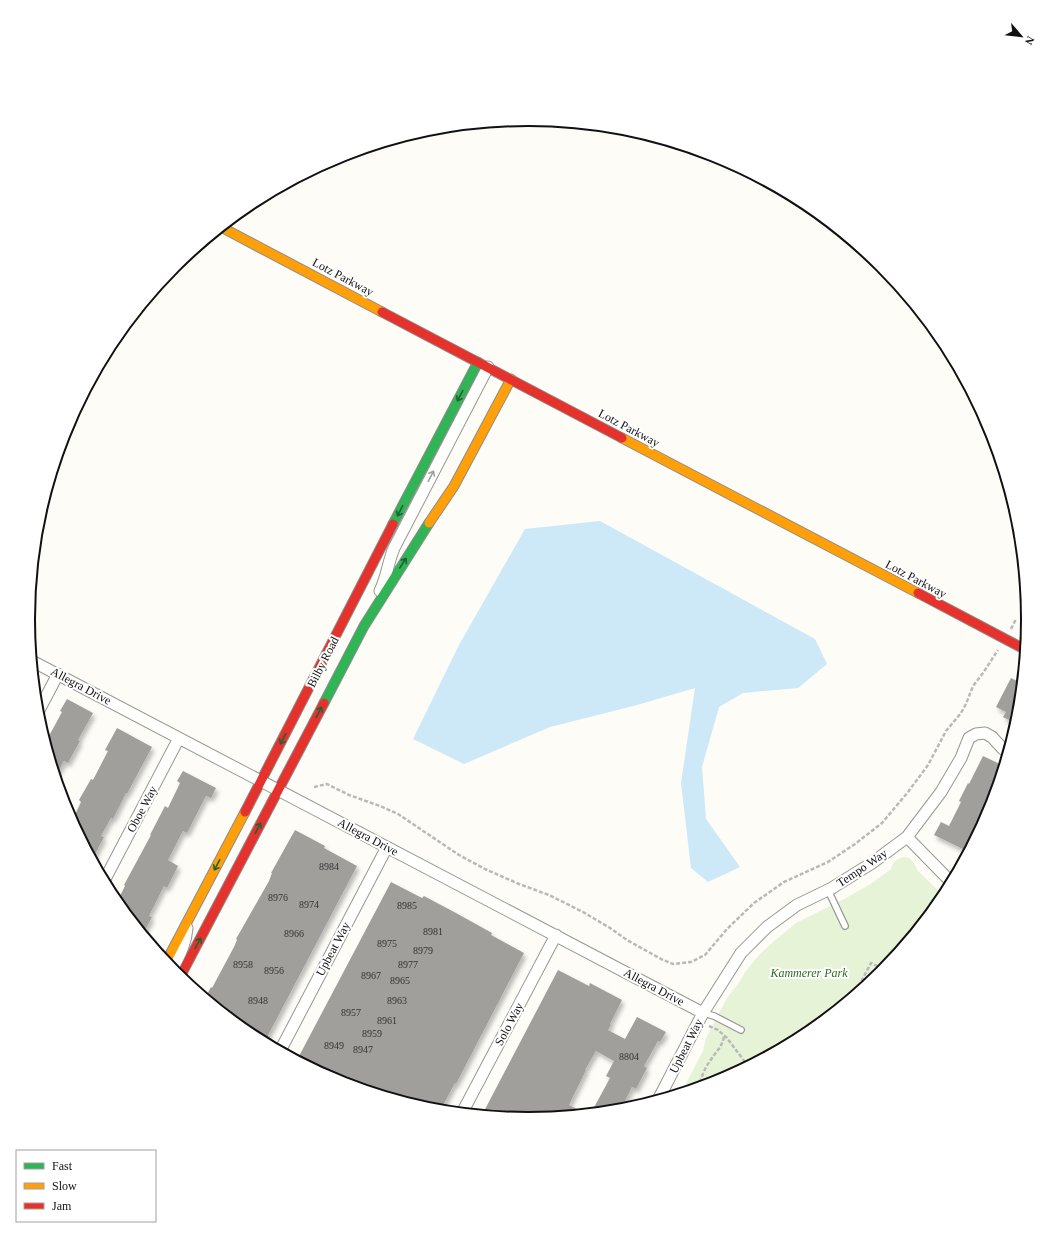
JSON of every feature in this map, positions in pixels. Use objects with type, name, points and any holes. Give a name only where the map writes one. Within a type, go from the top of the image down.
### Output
[{"type":"street","name":"Lotz Parkway","points":[[225,229],[1021,647]]},
{"type":"street","name":"Bilby Road","points":[[169,956],[478,362]]},
{"type":"street","name":"Bilby Road","points":[[183,971],[364,626],[384,581],[391,554],[488,367]]},
{"type":"street","name":"Bilby Road","points":[[364,626],[405,560],[454,486],[511,379]]},
{"type":"street","name":"Allegra Drive","points":[[37,664],[703,1013]]},
{"type":"street","points":[[42,704],[58,674]]},
{"type":"street","name":"Tempo Way","points":[[703,1013],[741,954],[767,927],[797,905],[828,890],[872,863],[906,837],[941,792],[958,764],[969,738],[976,734],[985,733],[992,737],[1004,750]]},
{"type":"street","name":"Oboe Way","points":[[107,875],[179,738]]},
{"type":"street","points":[[906,837],[948,879]]},
{"type":"street","name":"Upbeat Way","points":[[282,1046],[387,846]]},
{"type":"street","points":[[175,963],[184,943],[188,920]]},
{"type":"street","name":"Solo Way","points":[[465,1108],[556,935]]},
{"type":"street","name":"Upbeat Way","points":[[661,1094],[703,1013]]},
{"type":"lane","points":[[828,890],[845,926]]},
{"type":"lane","points":[[703,1013],[714,1016],[742,1030]]},
{"type":"path","points":[[314,787],[327,784],[349,795],[398,814],[459,855],[485,869],[549,895],[583,912],[660,959],[673,964],[692,962],[705,956],[727,929],[754,903],[784,882],[833,858],[855,844],[882,823],[928,765],[946,731],[961,713],[973,686],[1005,639],[1016,619]]},
{"type":"path","points":[[859,985],[871,963],[878,967]]},
{"type":"path","points":[[708,1026],[718,1030],[745,1063]]},
{"type":"path","points":[[700,1081],[710,1060],[723,1044],[724,1036]]},
{"type":"green space","name":"Kammerer Park","points":[[904,857],[909,858],[918,871],[940,892],[900,944],[854,990],[829,1011],[803,1029],[747,1062],[684,1087],[703,1051],[706,1038],[728,996],[759,955],[796,923],[869,885],[890,870],[894,862]]},
{"type":"water","points":[[600,521],[815,639],[827,664],[798,688],[743,693],[719,707],[702,767],[706,819],[740,867],[708,882],[691,868],[681,783],[695,688],[637,705],[550,727],[464,764],[413,739],[459,645],[525,529]]},
{"type":"building","points":[[1011,678],[1018,682],[1011,721],[1003,717],[1006,712],[996,707]]},
{"type":"building","points":[[67,699],[93,713],[78,740],[80,741],[68,763],[64,761],[59,771],[49,736],[62,712],[60,711]]},
{"type":"building","points":[[117,728],[152,747],[113,819],[111,818],[101,836],[104,837],[95,854],[76,814],[81,802],[79,800],[91,779],[93,780],[108,751],[105,750]]},
{"type":"building","points":[[983,756],[1000,764],[984,808],[964,850],[934,835],[941,822],[949,826],[961,802],[959,801],[968,783],[969,784]]},
{"type":"building","points":[[183,771],[216,788],[211,798],[206,796],[187,833],[183,831],[168,860],[178,866],[167,888],[164,886],[149,916],[152,917],[145,929],[120,896],[125,886],[124,885],[165,806],[168,808],[180,783],[177,781]]},
{"type":"building","points":[[295,830],[325,846],[324,848],[357,866],[267,1037],[228,1011],[207,994],[211,987],[212,988],[234,947],[237,940],[236,939],[269,881],[271,873]]},
{"type":"building","points":[[391,882],[422,898],[424,896],[456,913],[492,933],[491,935],[524,953],[456,1084],[455,1083],[443,1105],[401,1096],[370,1086],[340,1075],[299,1056]]},
{"type":"building","points":[[558,970],[589,986],[590,983],[622,1000],[608,1030],[625,1039],[637,1017],[666,1032],[660,1042],[658,1041],[644,1066],[647,1068],[636,1089],[632,1087],[624,1103],[594,1108],[610,1078],[606,1076],[614,1061],[596,1051],[585,1070],[569,1105],[578,1109],[528,1112],[485,1110]]},
{"type":"traffic: fast","points":[[393,524],[478,362]]},
{"type":"traffic: fast","points":[[324,703],[364,626],[429,523]]},
{"type":"traffic: slow","points":[[225,229],[382,312]]},
{"type":"traffic: slow","points":[[429,523],[454,486],[511,379]]},
{"type":"traffic: slow","points":[[622,438],[918,593]]},
{"type":"traffic: slow","points":[[169,956],[245,812]]},
{"type":"traffic: jam","points":[[382,312],[622,438]]},
{"type":"traffic: jam","points":[[245,812],[393,524]]},
{"type":"traffic: jam","points":[[918,593],[1021,647]]},
{"type":"traffic: jam","points":[[183,971],[324,703]]}]
